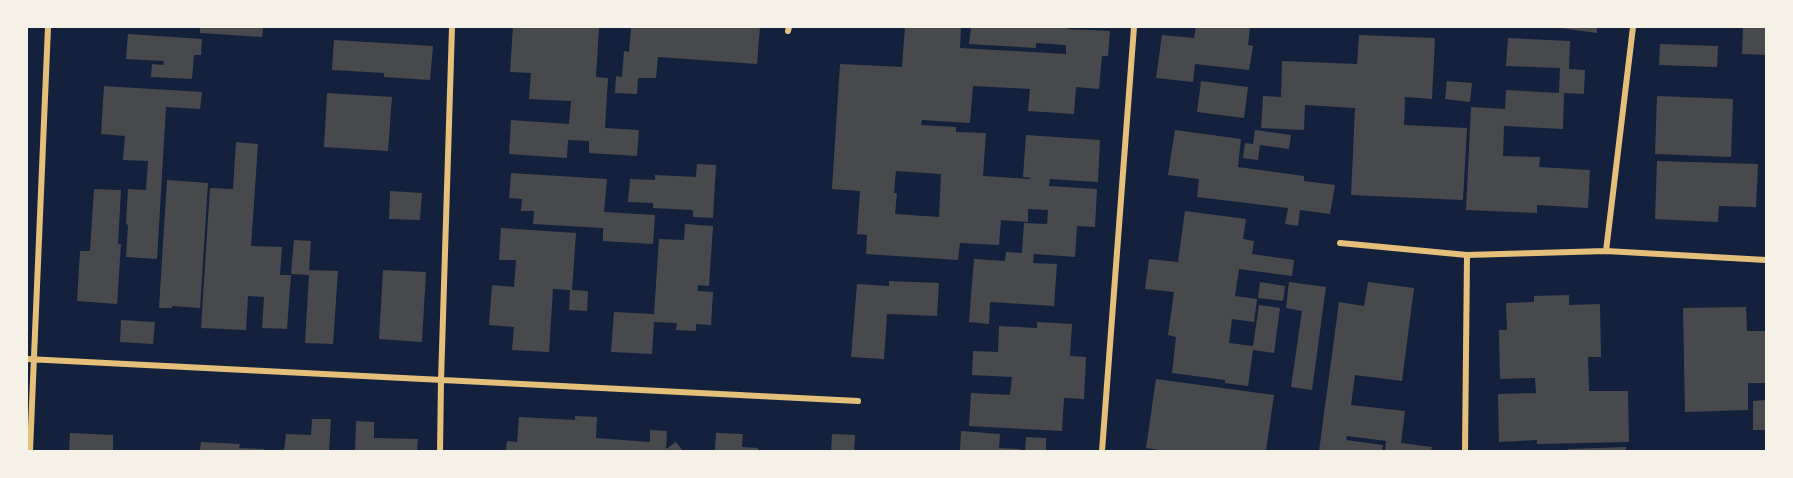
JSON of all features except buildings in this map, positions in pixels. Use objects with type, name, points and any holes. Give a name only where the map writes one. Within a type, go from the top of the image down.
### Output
[{"type":"street","points":[[30,451],[31,359],[48,27]]},
{"type":"street","points":[[440,451],[452,27]]},
{"type":"street","points":[[1102,451],[1134,27]]},
{"type":"street","points":[[1606,251],[1634,27]]},
{"type":"street","points":[[1340,243],[1467,255],[1606,251],[1766,260]]},
{"type":"street","points":[[1465,451],[1467,255]]},
{"type":"street","points":[[31,359],[858,400]]}]
